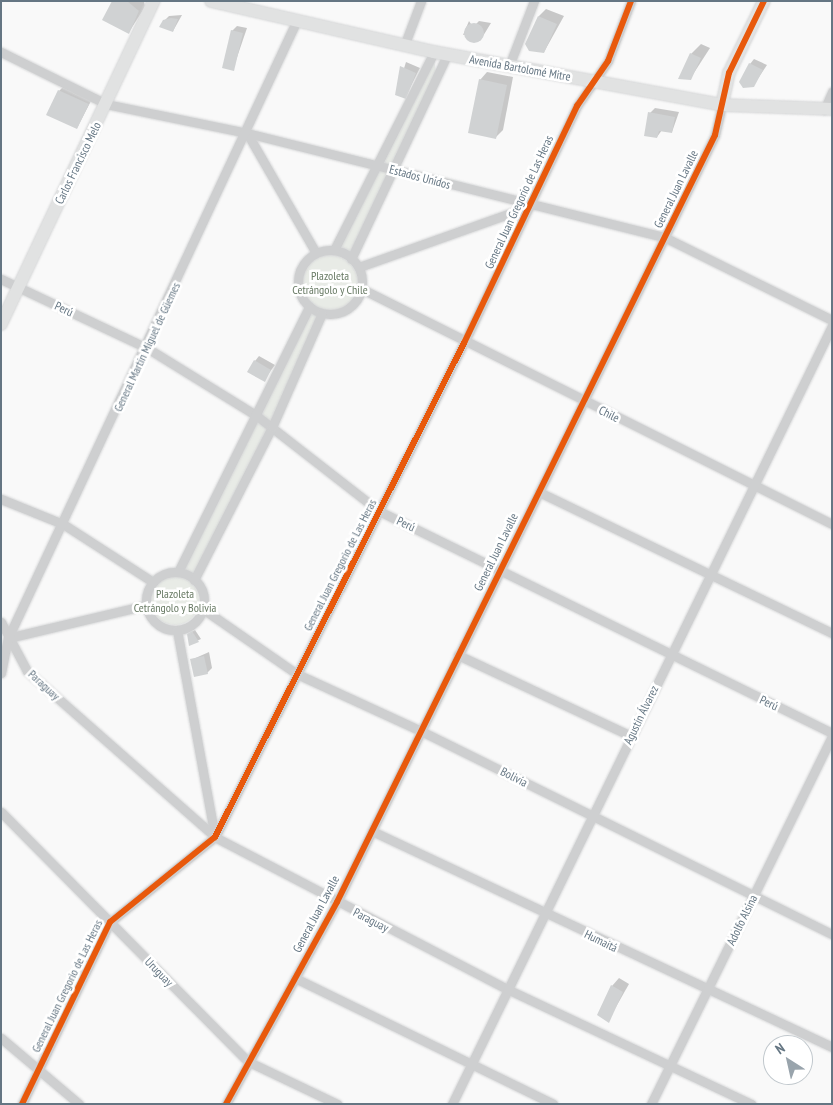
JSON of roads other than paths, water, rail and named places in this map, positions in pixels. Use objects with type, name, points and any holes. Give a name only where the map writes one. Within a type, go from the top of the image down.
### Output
[{"type":"main road","name":"Carlos Francisco Melo","points":[[1,324],[154,1]]},
{"type":"main road","name":"Avenida Bartolomé Mitre","points":[[211,1],[296,22],[447,55],[722,105],[828,110]]},
{"type":"main road","name":"General Juan Lavalle","points":[[722,105],[730,72],[764,1]]},
{"type":"street","points":[[404,46],[421,1]]},
{"type":"street","points":[[509,66],[534,1]]},
{"type":"street","name":"General Juan Gregorio de Las Heras","points":[[22,1104],[110,922],[215,837],[464,343],[576,106],[594,82],[632,1]]},
{"type":"street","name":"General Martín Miguel de Güemes","points":[[1,673],[8,638],[147,348],[247,133],[296,22]]},
{"type":"street","name":"Estados Unidos","points":[[1,52],[106,104],[247,133],[530,206],[664,238],[832,320]]},
{"type":"street","points":[[334,250],[379,166],[434,52]]},
{"type":"street","points":[[351,258],[447,55]]},
{"type":"street","points":[[828,110],[832,92]]},
{"type":"street","name":"General Juan Lavalle","points":[[226,1104],[247,1061],[337,902],[714,135],[722,105]]},
{"type":"street","points":[[247,133],[316,254]]},
{"type":"street","points":[[358,267],[530,206]]},
{"type":"street","points":[[334,250],[351,258],[358,267],[362,289],[342,312],[322,314],[309,307],[298,280],[306,261],[316,254],[334,250]]},
{"type":"street","name":"Perú","points":[[1,279],[147,348],[257,416],[379,511],[501,568],[669,657],[832,734]]},
{"type":"street","name":"Chile","points":[[362,289],[464,343],[832,524]]},
{"type":"street","points":[[153,582],[178,572],[257,416],[309,307]]},
{"type":"street","points":[[194,580],[272,427],[322,314]]},
{"type":"street","name":"Agustín Álvarez","points":[[452,1104],[832,326]]},
{"type":"street","points":[[539,492],[832,633]]},
{"type":"street","points":[[1,500],[63,524],[153,582]]},
{"type":"street","points":[[153,582],[146,605],[154,621],[177,630],[193,623],[203,609],[203,593],[194,580],[178,572]]},
{"type":"street","points":[[8,638],[146,605]]},
{"type":"street","name":"Bolivia","points":[[203,609],[297,674],[421,730],[832,934]]},
{"type":"street","name":"Paraguay","points":[[1,622],[27,671],[215,837],[507,989],[751,1104]]},
{"type":"street","points":[[177,630],[215,837]]},
{"type":"street","points":[[458,655],[631,736]]},
{"type":"street","name":"Adolfo Alsina","points":[[651,1104],[832,734]]},
{"type":"street","name":"Uruguay","points":[[1,812],[247,1061],[336,1104]]},
{"type":"street","name":"Humaitá","points":[[372,831],[706,992],[832,1047]]},
{"type":"street","points":[[295,978],[472,1062],[554,1104]]},
{"type":"street","points":[[1,1038],[40,1068],[79,1104]]},
{"type":"park label","name":"Plazoleta Cetrángolo y Chile","points":[[330,283]]},
{"type":"park label","name":"Plazoleta Cetrángolo y Bolivia","points":[[175,601]]}]
